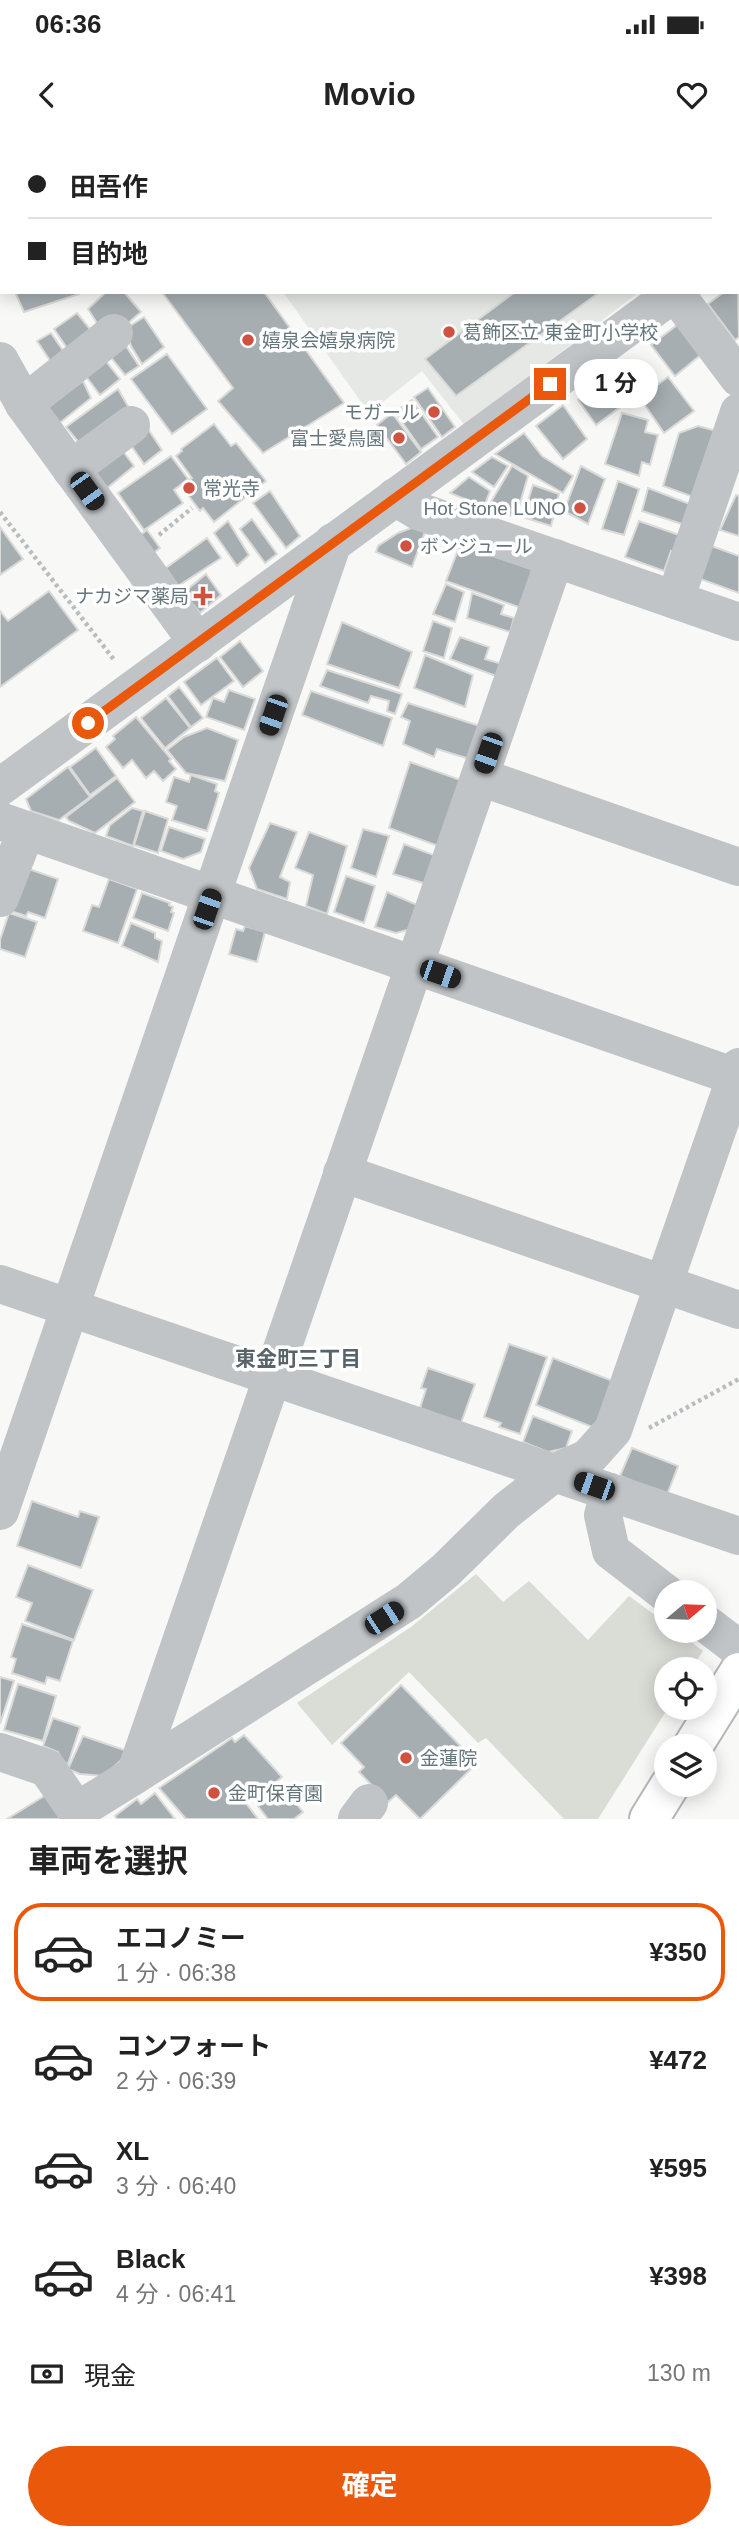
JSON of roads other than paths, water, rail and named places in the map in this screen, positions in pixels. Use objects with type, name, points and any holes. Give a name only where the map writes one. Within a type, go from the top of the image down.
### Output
[{"type":"main road","points":[[701,1734],[739,1672]]},
{"type":"main road","points":[[649,1819],[663,1797]]},
{"type":"street","points":[[0,787],[675,294]]},
{"type":"street","points":[[677,294],[739,378]]},
{"type":"street","points":[[24,404],[114,333]]},
{"type":"street","points":[[0,361],[24,404],[198,643]]},
{"type":"street","points":[[675,600],[739,412]]},
{"type":"street","points":[[71,469],[131,425]]},
{"type":"street","points":[[395,497],[414,509],[739,622]]},
{"type":"street","points":[[0,1511],[333,542]]},
{"type":"street","points":[[135,1775],[555,558]]},
{"type":"street","points":[[480,777],[739,867]]},
{"type":"street","points":[[0,898],[13,826],[738,1074],[613,1430],[588,1458],[555,1474],[506,1511],[446,1570],[409,1601],[135,1775],[79,1815],[47,1768],[0,1752]]},
{"type":"street","points":[[342,1173],[739,1310]]},
{"type":"street","points":[[0,1284],[739,1535]]},
{"type":"street","points":[[610,1492],[603,1515],[611,1551],[654,1584]]},
{"type":"street","points":[[718,1633],[739,1649]]},
{"type":"place","name":"葛飾区立 東金町小学校","points":[[449,332]]},
{"type":"place","name":"嬉泉会嬉泉病院","points":[[248,340]]},
{"type":"place","name":"モガール","points":[[434,412]]},
{"type":"place","name":"富士愛鳥園","points":[[399,438]]},
{"type":"place","name":"常光寺","points":[[189,488]]},
{"type":"place","name":"Hot Stone LUNO","points":[[580,508]]},
{"type":"place","name":"ボンジュール","points":[[406,546]]},
{"type":"place","name":"ナカジマ薬局","points":[[203,596]]},
{"type":"place","name":"金蓮院","points":[[406,1758]]},
{"type":"place","name":"金町保育園","points":[[214,1793]]},
{"type":"district","name":"東金町三丁目","points":[[298,1358]]}]
